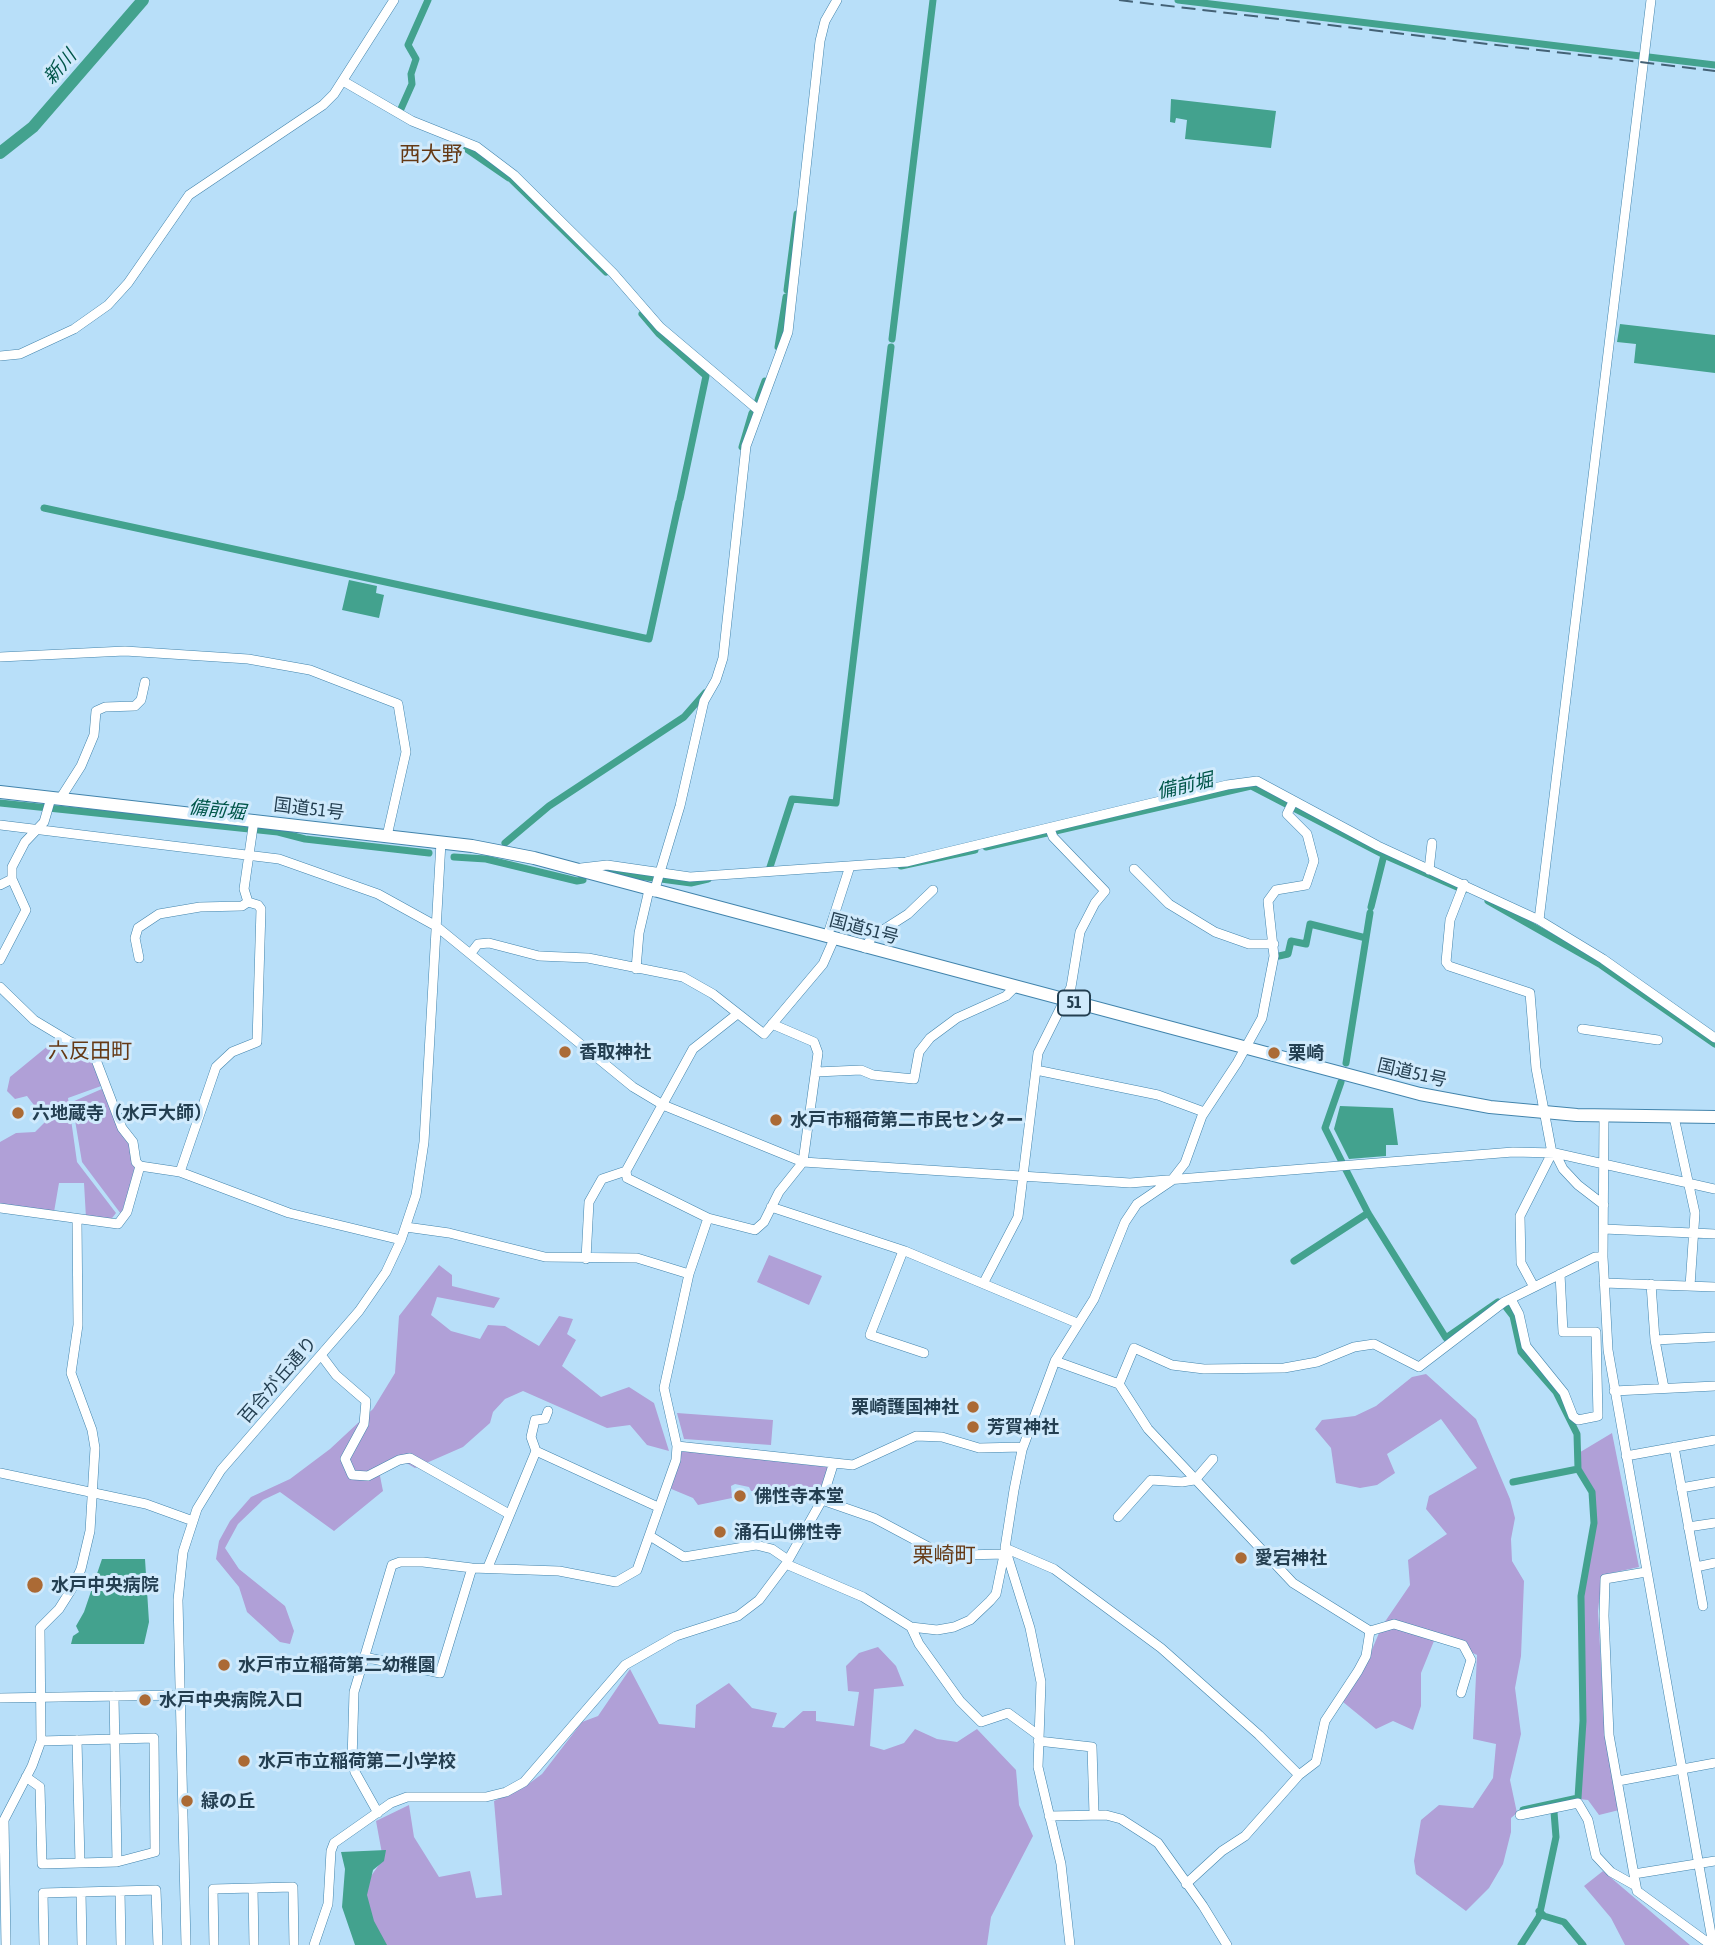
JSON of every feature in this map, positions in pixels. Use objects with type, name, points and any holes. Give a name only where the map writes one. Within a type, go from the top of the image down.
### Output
[{"type":"highway","name":"国道51号","points":[[0,792],[53,803],[253,827],[441,842],[534,858],[573,870],[656,882],[830,938],[1420,1094],[1490,1107],[1545,1113],[1604,1117],[1715,1117]]},
{"type":"street","points":[[0,356],[20,354],[74,329],[102,311],[128,283],[189,195],[323,105],[343,81],[394,0]]},
{"type":"street","points":[[636,969],[639,933],[680,806],[704,701],[716,680],[723,657],[746,446],[757,409],[788,332],[820,41],[825,21],[837,0]]},
{"type":"street","points":[[1539,920],[1651,0]]},
{"type":"street","points":[[343,81],[404,117],[477,147],[513,175],[613,273],[660,327],[757,409]]},
{"type":"street","points":[[0,657],[125,652],[248,659],[310,670],[398,704],[407,752],[387,836]]},
{"type":"street","points":[[0,960],[26,910],[12,879],[18,854],[86,756],[94,735],[96,711],[106,707],[135,706],[141,700],[145,682]]},
{"type":"street","points":[[573,870],[607,865],[656,882],[690,877],[850,869],[906,862],[1051,832],[1250,780],[1291,806],[1539,920],[1603,959],[1715,1038]]},
{"type":"street","points":[[650,1536],[684,1557],[756,1545],[772,1549],[787,1562],[863,1597],[911,1627],[948,1629],[970,1620],[996,1594],[1023,1447],[1055,1362],[1094,1299],[1125,1222],[1137,1204],[1171,1181],[1185,1163],[1204,1112],[1246,1049],[1262,1018],[1274,944],[1268,901],[1276,890],[1306,885],[1314,861],[1307,834],[1287,814],[1291,806]]},
{"type":"street","points":[[0,825],[279,859],[329,874],[396,902],[436,926],[613,1072],[663,1105],[803,1162],[1130,1183],[1513,1152],[1554,1153],[1603,1161],[1715,1189]]},
{"type":"street","points":[[248,902],[244,889],[253,827]]},
{"type":"street","points":[[984,1282],[1018,1217],[1036,1070],[1045,1038],[1066,1001],[1080,932],[1094,903],[1105,891],[1051,832]]},
{"type":"street","name":"百合が丘通り","points":[[186,1945],[179,1586],[183,1552],[193,1521],[226,1464],[369,1297],[406,1227],[419,1180],[424,1142],[441,842]]},
{"type":"street","points":[[1429,870],[1432,843]]},
{"type":"street","points":[[471,953],[478,944],[489,943],[539,956],[588,958],[683,977],[713,994],[736,1015],[764,1034],[823,964],[850,869]]},
{"type":"street","points":[[1134,869],[1169,904],[1215,932],[1249,944],[1274,944]]},
{"type":"street","points":[[0,885],[12,879]]},
{"type":"street","points":[[1463,887],[1450,920],[1446,962],[1450,967],[1531,993],[1536,1068],[1554,1153],[1570,1177],[1604,1205]]},
{"type":"street","points":[[865,947],[872,937],[908,914],[933,890]]},
{"type":"street","points":[[139,958],[135,938],[138,928],[159,914],[209,907],[243,906],[248,902]]},
{"type":"street","points":[[180,1172],[216,1067],[232,1052],[257,1042],[261,909],[248,902]]},
{"type":"street","points":[[0,987],[34,1020],[93,1052],[122,1128],[133,1142],[140,1166],[127,1212],[118,1224],[0,1208]]},
{"type":"street","points":[[816,1072],[861,1070],[873,1075],[914,1079],[919,1052],[930,1038],[957,1018],[1006,996],[1015,987]]},
{"type":"street","points":[[736,1015],[693,1049],[626,1171],[627,1178],[708,1218],[755,1230],[764,1223],[783,1185],[803,1162],[818,1053],[814,1042],[772,1024]]},
{"type":"street","points":[[1582,1029],[1658,1040]]},
{"type":"street","points":[[1036,1070],[1158,1095],[1204,1112]]},
{"type":"street","points":[[1604,1117],[1603,1257],[1614,1391],[1712,1945]]},
{"type":"street","points":[[1674,1117],[1695,1213],[1690,1286]]},
{"type":"street","points":[[1534,1287],[1521,1263],[1520,1216],[1554,1153]]},
{"type":"street","points":[[140,1166],[180,1172],[289,1213],[401,1240]]},
{"type":"street","points":[[586,1259],[592,1196],[602,1179],[626,1171]]},
{"type":"street","points":[[771,1208],[903,1251],[984,1282],[1077,1323]]},
{"type":"street","points":[[378,1813],[355,1772],[352,1760],[354,1692],[392,1565],[400,1562],[423,1562],[472,1568],[559,1571],[616,1583],[637,1570],[676,1460],[677,1446],[664,1388],[689,1274],[708,1218]]},
{"type":"street","points":[[6,1945],[4,1820],[41,1741],[40,1628],[60,1609],[80,1569],[90,1531],[94,1438],[71,1373],[78,1325],[77,1220]]},
{"type":"street","points":[[406,1227],[449,1233],[545,1257],[636,1258],[689,1274]]},
{"type":"street","points":[[1604,1229],[1715,1234]]},
{"type":"street","points":[[903,1251],[870,1335],[924,1353]]},
{"type":"street","points":[[1119,1384],[1134,1348],[1172,1365],[1204,1369],[1284,1368],[1317,1362],[1354,1347],[1374,1344],[1419,1367],[1511,1299],[1595,1257],[1603,1257]]},
{"type":"street","points":[[1511,1299],[1519,1314],[1526,1346],[1563,1393],[1573,1416],[1578,1420],[1598,1416],[1596,1332],[1563,1332],[1560,1274]]},
{"type":"street","points":[[1604,1283],[1715,1287]]},
{"type":"street","points":[[1651,1284],[1655,1340],[1664,1388]]},
{"type":"street","points":[[1655,1340],[1715,1337]]},
{"type":"street","points":[[321,1355],[336,1375],[366,1401],[364,1424],[345,1460],[352,1475],[368,1476],[399,1460],[410,1458],[509,1514]]},
{"type":"street","points":[[1055,1362],[1119,1384],[1148,1429],[1293,1583],[1370,1631],[1394,1624],[1464,1645],[1471,1660],[1461,1693]]},
{"type":"street","points":[[1614,1391],[1715,1386]]},
{"type":"street","points":[[488,1567],[536,1451],[531,1437],[535,1420],[545,1419],[548,1411]]},
{"type":"street","points":[[677,1446],[834,1465],[861,1463],[916,1436],[942,1437],[979,1448],[1023,1447]]},
{"type":"street","points":[[1626,1456],[1715,1440]]},
{"type":"street","points":[[1674,1447],[1703,1606]]},
{"type":"street","points":[[536,1451],[658,1507]]},
{"type":"street","points":[[1118,1517],[1151,1480],[1195,1480],[1213,1459]]},
{"type":"street","points":[[314,1945],[328,1904],[334,1843],[407,1797],[486,1797],[506,1792],[540,1767],[569,1726],[584,1715],[625,1665],[677,1636],[748,1611],[787,1562],[822,1500],[834,1465]]},
{"type":"street","points":[[0,1473],[146,1504],[193,1521]]},
{"type":"street","points":[[1681,1488],[1715,1482]]},
{"type":"street","points":[[822,1500],[874,1518],[934,1550],[960,1555],[1005,1552],[1054,1569],[1161,1648],[1259,1735],[1299,1775]]},
{"type":"street","points":[[1688,1527],[1715,1523]]},
{"type":"street","points":[[1005,1552],[1030,1628],[1041,1682],[1038,1738],[1040,1781],[1061,1864],[1070,1945]]},
{"type":"street","points":[[1696,1567],[1715,1563]]},
{"type":"street","points":[[364,1657],[440,1673],[472,1568]]},
{"type":"street","points":[[1646,1572],[1605,1579],[1609,1735],[1637,1891],[1712,1945]]},
{"type":"street","points":[[911,1627],[919,1644],[960,1702],[981,1722],[1008,1713],[1038,1738],[1092,1747],[1094,1814]]},
{"type":"street","points":[[1186,1884],[1222,1851],[1245,1836],[1318,1757],[1325,1721],[1366,1656],[1370,1631]]},
{"type":"street","points":[[0,1698],[180,1695]]},
{"type":"street","points":[[114,1696],[117,1862]]},
{"type":"street","points":[[26,1777],[40,1787],[42,1864],[117,1862],[155,1852],[154,1738],[41,1741]]},
{"type":"street","points":[[77,1740],[80,1863]]},
{"type":"street","points":[[1618,1781],[1715,1763]]},
{"type":"street","points":[[1520,1815],[1578,1803],[1588,1819],[1597,1856],[1611,1872],[1636,1886]]},
{"type":"street","points":[[1049,1816],[1094,1814],[1121,1819],[1149,1836],[1158,1843],[1227,1945]]},
{"type":"street","points":[[1634,1874],[1715,1861]]},
{"type":"street","points":[[214,1945],[213,1889],[293,1887],[294,1945]]},
{"type":"street","points":[[253,1888],[254,1945]]},
{"type":"street","points":[[44,1945],[43,1893],[156,1889],[158,1945]]},
{"type":"street","points":[[120,1891],[121,1945]]},
{"type":"street","points":[[80,1892],[82,1945]]},
{"type":"shaded area","points":[[1171,99],[1276,111],[1271,148],[1185,139],[1187,120],[1176,118],[1175,123],[1170,122]]},
{"type":"shaded area","points":[[1620,324],[1715,335],[1715,373],[1634,363],[1636,344],[1617,342]]},
{"type":"shaded area","points":[[349,580],[377,586],[376,593],[384,595],[379,618],[342,610]]},
{"type":"shaded area","points":[[49,1045],[74,1057],[90,1053],[104,1085],[68,1098],[77,1162],[116,1213],[109,1222],[86,1218],[84,1183],[59,1183],[54,1212],[0,1204],[0,1142],[16,1133],[35,1132],[46,1121],[27,1096],[15,1099],[7,1091],[10,1077]]},
{"type":"shaded area","points":[[104,1088],[130,1142],[137,1167],[121,1214],[82,1162],[72,1102]]},
{"type":"shaded area","points":[[1340,1106],[1393,1108],[1398,1145],[1386,1145],[1386,1156],[1349,1159],[1334,1129]]},
{"type":"shaded area","points":[[769,1255],[822,1276],[809,1305],[757,1282]]},
{"type":"shaded area","points":[[439,1265],[452,1275],[452,1286],[500,1298],[494,1308],[437,1297],[431,1315],[451,1331],[480,1339],[488,1325],[505,1326],[539,1346],[559,1316],[573,1319],[567,1334],[576,1340],[562,1366],[601,1397],[629,1387],[654,1403],[669,1451],[647,1445],[630,1425],[607,1428],[523,1391],[505,1399],[493,1412],[490,1423],[463,1447],[415,1468],[398,1458],[384,1464],[380,1476],[383,1491],[334,1531],[280,1492],[263,1500],[238,1524],[225,1548],[239,1569],[285,1606],[294,1631],[290,1644],[280,1642],[247,1612],[239,1587],[216,1559],[219,1541],[230,1521],[251,1497],[290,1479],[330,1449],[373,1409],[395,1373],[399,1316]]},
{"type":"shaded area","points":[[1426,1374],[1476,1419],[1510,1499],[1515,1518],[1511,1539],[1512,1561],[1524,1581],[1521,1656],[1515,1688],[1521,1734],[1510,1780],[1517,1813],[1511,1818],[1511,1832],[1503,1864],[1489,1888],[1466,1911],[1416,1874],[1414,1861],[1421,1820],[1439,1805],[1473,1808],[1493,1778],[1496,1744],[1473,1739],[1477,1655],[1436,1636],[1421,1673],[1421,1706],[1413,1730],[1393,1721],[1376,1729],[1343,1702],[1362,1673],[1382,1626],[1410,1585],[1408,1560],[1447,1534],[1426,1509],[1429,1496],[1477,1468],[1441,1419],[1387,1454],[1395,1473],[1377,1485],[1360,1488],[1336,1483],[1331,1448],[1315,1429],[1322,1420],[1355,1416],[1376,1406],[1412,1377]]},
{"type":"shaded area","points":[[677,1413],[773,1420],[771,1445],[684,1439]]},
{"type":"shaded area","points":[[1612,1433],[1639,1567],[1602,1575],[1598,1611],[1605,1735],[1619,1810],[1599,1815],[1588,1800],[1579,1799],[1585,1721],[1584,1587],[1596,1522],[1594,1491],[1579,1467],[1577,1454]]},
{"type":"shaded area","points":[[682,1451],[829,1467],[819,1492],[751,1491],[749,1487],[735,1484],[731,1486],[732,1498],[698,1505],[693,1498],[669,1488]]},
{"type":"shaded area","points":[[102,1559],[145,1559],[149,1622],[144,1644],[71,1644],[73,1636],[79,1632],[76,1626],[84,1612]]},
{"type":"shaded area","points":[[878,1647],[896,1666],[904,1686],[874,1689],[870,1746],[884,1750],[904,1743],[915,1729],[937,1739],[957,1742],[977,1729],[1016,1770],[1019,1805],[1033,1836],[991,1917],[987,1945],[384,1945],[363,1904],[369,1879],[383,1859],[376,1821],[409,1805],[414,1837],[439,1877],[470,1871],[476,1898],[502,1895],[494,1801],[523,1788],[542,1774],[582,1722],[598,1716],[630,1669],[659,1724],[695,1728],[696,1705],[729,1683],[752,1708],[777,1713],[772,1727],[784,1728],[803,1711],[816,1711],[816,1721],[854,1726],[859,1692],[848,1691],[846,1666],[859,1653]]},
{"type":"shaded area","points":[[386,1850],[384,1861],[373,1870],[367,1895],[374,1921],[387,1945],[355,1945],[342,1907],[345,1869],[341,1852]]},
{"type":"shaded area","points":[[1603,1871],[1690,1945],[1625,1945],[1611,1918],[1584,1886]]},
{"type":"waterway","name":"新川","points":[[0,153],[33,127],[143,0]]},
{"type":"waterway","points":[[400,111],[412,84],[411,74],[416,59],[408,45],[428,0]]},
{"type":"waterway","points":[[892,339],[933,0]]},
{"type":"waterway","points":[[1178,0],[1715,65]]},
{"type":"waterway","points":[[461,145],[509,178]]},
{"type":"waterway","points":[[512,180],[606,272]]},
{"type":"waterway","points":[[787,290],[797,214]]},
{"type":"waterway","points":[[778,347],[786,297]]},
{"type":"waterway","points":[[642,314],[659,334],[706,376],[680,499]]},
{"type":"waterway","points":[[770,867],[792,799],[836,803],[891,347]]},
{"type":"waterway","points":[[758,400],[765,381]]},
{"type":"waterway","points":[[742,447],[752,413]]},
{"type":"waterway","points":[[44,508],[649,639],[679,502]]},
{"type":"waterway","points":[[505,843],[549,806],[684,717],[705,693]]},
{"type":"waterway","name":"備前堀","points":[[986,847],[1251,786],[1384,855],[1464,890]]},
{"type":"waterway","name":"備前堀","points":[[0,803],[278,832],[305,839],[429,853]]},
{"type":"waterway","name":"備前堀","points":[[901,866],[975,850]]},
{"type":"waterway","points":[[1371,907],[1384,855]]},
{"type":"waterway","name":"備前堀","points":[[454,857],[486,859],[577,881],[583,880]]},
{"type":"waterway","name":"備前堀","points":[[601,871],[691,883],[708,879]]},
{"type":"waterway","name":"備前堀","points":[[1488,901],[1601,965],[1715,1044]]},
{"type":"waterway","points":[[1346,1063],[1370,913]]},
{"type":"waterway","points":[[1279,956],[1288,954],[1291,941],[1306,944],[1310,924],[1366,938]]},
{"type":"waterway","points":[[1341,1082],[1325,1128],[1343,1164]]},
{"type":"waterway","points":[[1346,1170],[1368,1213],[1446,1338],[1498,1302]]},
{"type":"waterway","points":[[1294,1261],[1368,1213]]},
{"type":"waterway","points":[[1506,1307],[1513,1316],[1521,1352],[1556,1392],[1577,1434],[1578,1469],[1592,1492],[1594,1523],[1581,1596],[1583,1721],[1578,1798],[1523,1810]]},
{"type":"waterway","points":[[1513,1482],[1578,1469]]},
{"type":"waterway","points":[[1521,1945],[1539,1917],[1556,1837],[1554,1812]]},
{"type":"waterway","points":[[1539,1911],[1544,1916],[1564,1922],[1583,1945]]},
{"type":"railway","points":[[1119,0],[1715,71]]},
{"type":"place","name":"香取神社","points":[[565,1052]]},
{"type":"place","name":"栗崎","points":[[1274,1053]]},
{"type":"place","name":"六地蔵寺（水戸大師）","points":[[18,1113]]},
{"type":"place","name":"水戸市稲荷第二市民センター","points":[[776,1120]]},
{"type":"place","name":"栗崎護国神社","points":[[973,1407]]},
{"type":"place","name":"芳賀神社","points":[[973,1427]]},
{"type":"place","name":"佛性寺本堂","points":[[740,1496]]},
{"type":"place","name":"涌石山佛性寺","points":[[720,1532]]},
{"type":"place","name":"愛宕神社","points":[[1241,1558]]},
{"type":"place","name":"水戸中央病院","points":[[35,1585]]},
{"type":"place","name":"水戸市立稲荷第二幼稚園","points":[[224,1665]]},
{"type":"place","name":"水戸中央病院入口","points":[[145,1700]]},
{"type":"place","name":"水戸市立稲荷第二小学校","points":[[244,1761]]},
{"type":"place","name":"緑の丘","points":[[187,1801]]},
{"type":"district","name":"西大野","points":[[431,154]]},
{"type":"district","name":"六反田町","points":[[90,1051]]},
{"type":"district","name":"栗崎町","points":[[944,1555]]}]
